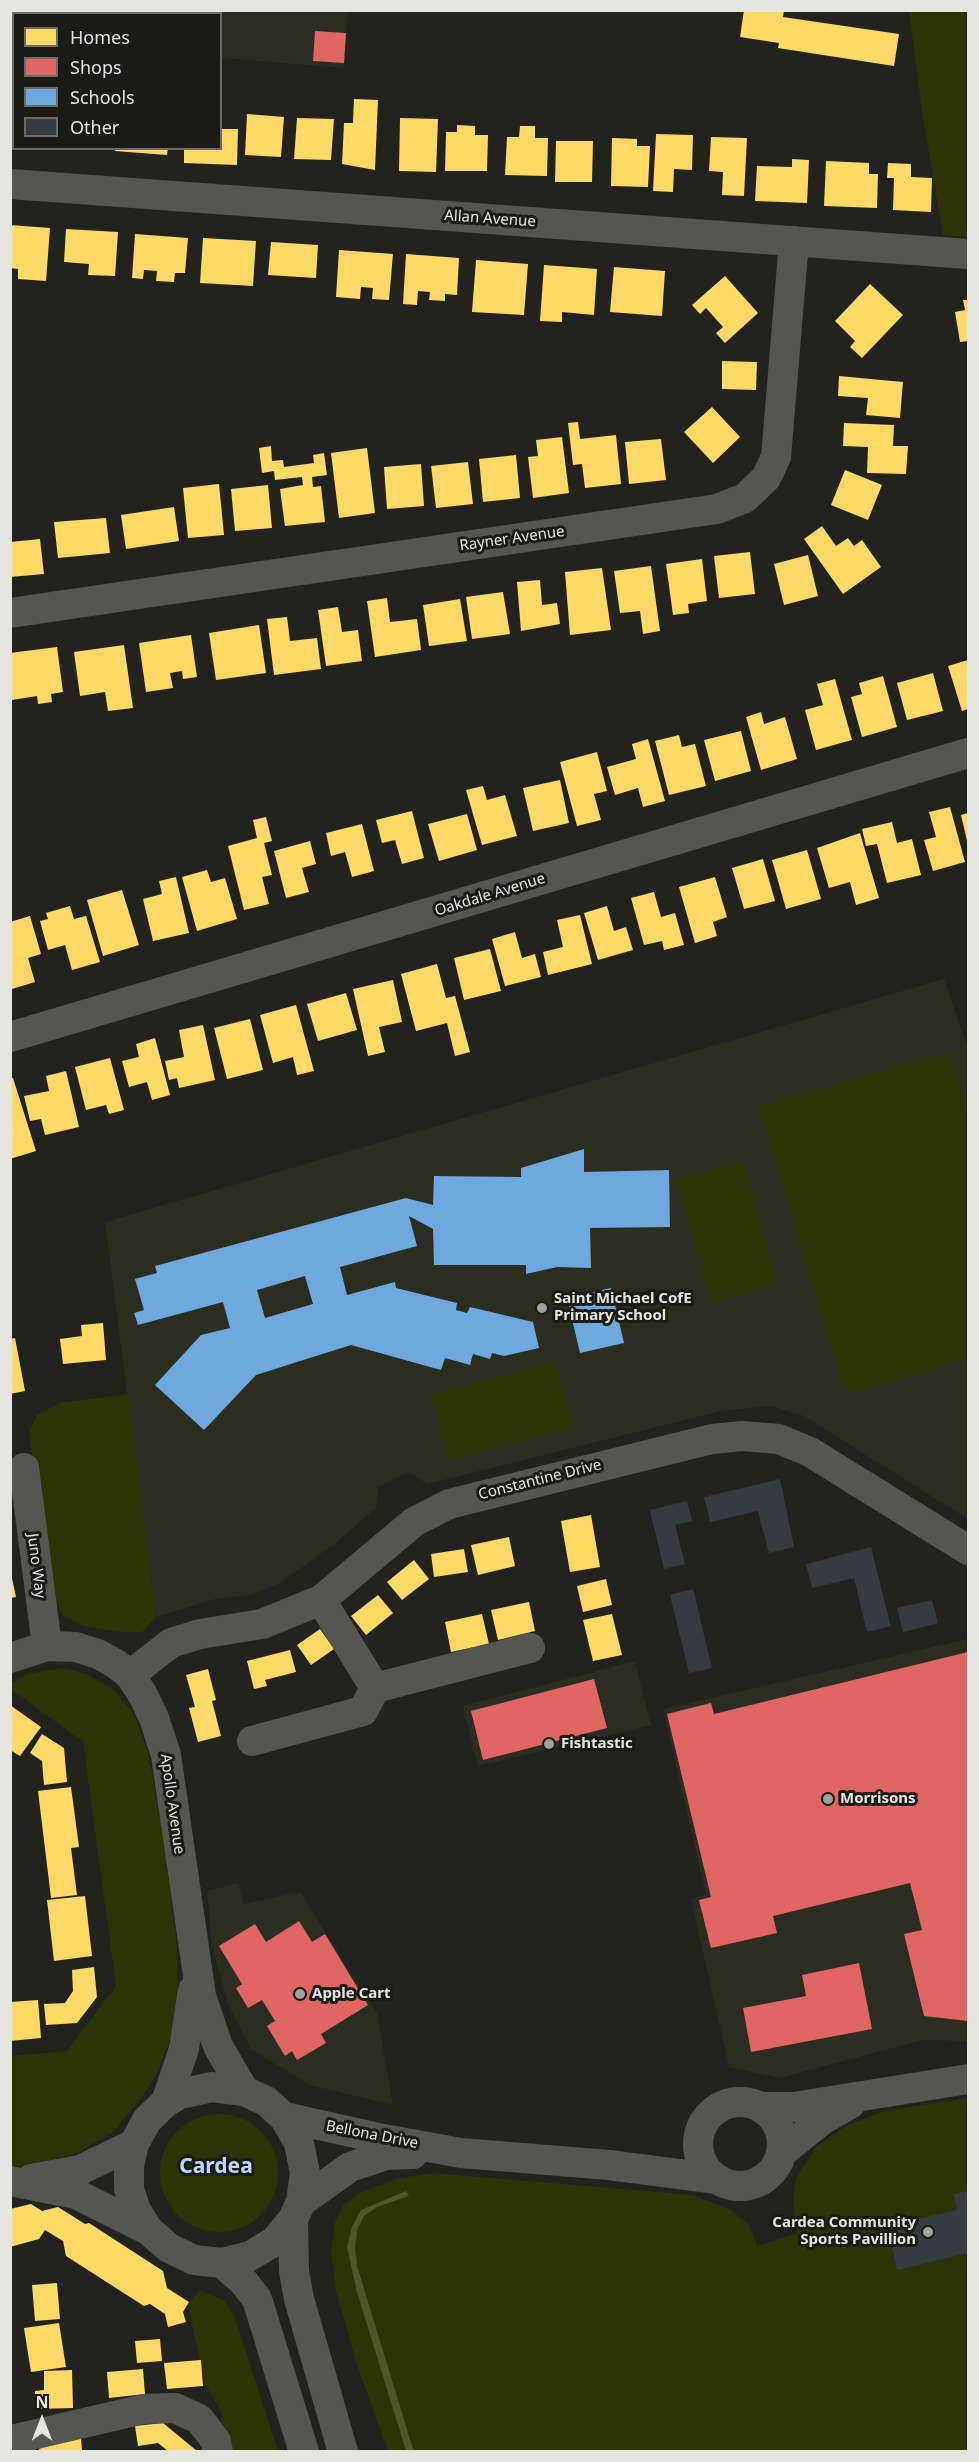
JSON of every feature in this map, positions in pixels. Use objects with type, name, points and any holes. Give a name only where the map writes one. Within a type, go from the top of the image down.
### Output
[{"type":"street","name":"Allan Avenue","points":[[10,184],[969,254]]},
{"type":"street","name":"Rayner Avenue","points":[[10,613],[717,509],[745,498],[766,478],[777,457],[794,241]]},
{"type":"street","name":"Oakdale Avenue","points":[[10,1037],[969,753]]},
{"type":"street","name":"Constantine Drive","points":[[130,1675],[171,1643],[200,1634],[262,1624],[321,1600],[414,1522],[449,1504],[712,1438],[742,1436],[780,1438],[810,1452],[969,1550]]},
{"type":"street","name":"Juno Way","points":[[20,1480],[47,1646]]},
{"type":"street","points":[[321,1600],[375,1688]]},
{"type":"street","name":"Apollo Avenue","points":[[10,1658],[47,1646],[76,1647],[98,1654],[130,1675],[154,1718],[166,1755],[194,1960],[210,2027],[244,2091]]},
{"type":"street","points":[[252,1741],[363,1712],[375,1688],[530,1648]]},
{"type":"street","name":"Apollo Avenue","points":[[166,2102],[190,2025],[194,1960]]},
{"type":"street","name":"Bellona Drive","points":[[609,2164],[652,2161],[680,2148],[700,2129],[707,2116],[726,2104],[747,2102],[761,2107],[794,2107],[969,2079]]},
{"type":"street","points":[[148,2230],[136,2211],[129,2189],[129,2166],[134,2144],[147,2120],[166,2102],[195,2089],[228,2087],[266,2101],[284,2117],[299,2143],[305,2173],[297,2211],[294,2271],[299,2299],[343,2451]]},
{"type":"street","name":"Bellona Drive","points":[[284,2117],[378,2138],[460,2152],[609,2164],[717,2179],[736,2185],[756,2183],[768,2176],[781,2153],[822,2120],[869,2096]]},
{"type":"street","points":[[761,2107],[779,2126],[782,2140],[781,2153]]},
{"type":"street","points":[[700,2129],[697,2143],[700,2157],[706,2169],[717,2179]]},
{"type":"street","points":[[10,2181],[56,2176],[80,2170],[134,2144]]},
{"type":"street","name":"Bellona Drive","points":[[297,2211],[350,2167],[386,2155],[460,2152]]},
{"type":"street","points":[[10,2181],[76,2194],[148,2230],[169,2248],[194,2260],[222,2263],[250,2256],[275,2241],[297,2211]]},
{"type":"street","points":[[222,2263],[243,2280],[257,2299],[304,2451]]},
{"type":"street","points":[[11,2440],[144,2409],[175,2408],[199,2419],[216,2441],[218,2451]]},
{"type":"shaded area","points":[[187,10],[348,11],[344,68],[222,58],[222,12],[187,12]]},
{"type":"shaded area","points":[[961,10],[968,13],[968,237],[943,235],[922,111],[909,11]]},
{"type":"shaded area","name":"Saint Michael CofE Primary School","points":[[944,979],[968,1049],[968,1519],[804,1416],[772,1406],[721,1411],[427,1484],[408,1472],[378,1487],[376,1508],[334,1544],[280,1583],[251,1595],[215,1599],[156,1617],[105,1222]]},
{"type":"shaded area","points":[[949,1051],[968,1116],[968,1358],[845,1394],[759,1106]]},
{"type":"shaded area","points":[[743,1161],[777,1283],[711,1302],[676,1180]]},
{"type":"shaded area","points":[[555,1360],[573,1426],[449,1460],[431,1395]]},
{"type":"shaded area","points":[[128,1394],[156,1617],[142,1632],[120,1632],[83,1626],[62,1615],[50,1591],[29,1432],[37,1415],[60,1403]]},
{"type":"shaded area","name":"Morrisons","points":[[968,1639],[968,2041],[923,2040],[779,2078],[729,2067],[691,1899],[706,1894],[663,1709]]},
{"type":"shaded area","points":[[635,1661],[651,1725],[478,1766],[463,1706]]},
{"type":"shaded area","points":[[62,1668],[87,1674],[114,1690],[134,1714],[148,1752],[162,1831],[176,1936],[179,1995],[173,2033],[158,2071],[140,2100],[113,2132],[77,2153],[31,2165],[11,2167],[10,2056],[67,2051],[116,1986],[83,1742],[11,1689],[11,1684],[27,1674]]},
{"type":"shaded area","points":[[238,1883],[244,1904],[300,1892],[377,2013],[393,2105],[310,2085],[251,2049],[228,2004],[212,1946],[207,1891]]},
{"type":"shaded area","points":[[968,2098],[968,2451],[388,2451],[357,2365],[336,2291],[331,2251],[335,2222],[344,2204],[358,2194],[395,2179],[433,2173],[693,2195],[731,2210],[749,2224],[757,2246],[797,2233],[793,2203],[796,2178],[817,2146],[846,2126],[884,2111]]},
{"type":"shaded area","points":[[219,2114],[252,2124],[268,2140],[278,2173],[268,2206],[252,2222],[219,2232],[186,2222],[170,2206],[160,2173],[170,2140],[186,2124]]},
{"type":"shaded area","points":[[406,2191],[409,2196],[377,2207],[364,2216],[357,2230],[355,2248],[357,2266],[414,2452],[406,2451],[357,2292],[347,2247],[352,2227],[361,2210]]},
{"type":"shaded area","points":[[200,2290],[225,2301],[235,2318],[278,2451],[225,2451],[221,2411],[205,2384],[188,2305]]},
{"type":"building: Homes","points":[[744,10],[784,10],[783,17],[899,34],[894,66],[778,48],[779,43],[740,37]]},
{"type":"building: Homes","points":[[354,99],[378,100],[375,170],[342,164],[344,123],[353,123]]},
{"type":"building: Homes","points":[[10,105],[12,105],[12,142],[10,142]]},
{"type":"building: Homes","points":[[247,114],[284,117],[281,157],[245,155]]},
{"type":"building: Homes","points":[[297,118],[334,119],[331,160],[294,159]]},
{"type":"building: Homes","points":[[400,118],[438,119],[436,172],[399,171]]},
{"type":"building: Homes","points":[[457,125],[475,126],[475,135],[488,135],[487,171],[445,171],[446,132],[457,132]]},
{"type":"building: Homes","points":[[520,126],[535,126],[535,138],[548,138],[547,176],[505,175],[507,137],[519,137]]},
{"type":"building: Homes","points":[[222,129],[238,129],[237,165],[184,163],[184,150],[222,150]]},
{"type":"building: Homes","points":[[656,134],[693,135],[692,170],[674,169],[673,192],[653,191]]},
{"type":"building: Homes","points":[[711,137],[747,138],[744,196],[722,195],[723,172],[709,171]]},
{"type":"building: Homes","points":[[612,138],[637,139],[637,146],[650,146],[648,187],[611,186]]},
{"type":"building: Homes","points":[[556,141],[593,141],[592,182],[555,182]]},
{"type":"building: Homes","points":[[115,150],[168,150],[167,155]]},
{"type":"building: Homes","points":[[792,159],[809,160],[807,203],[755,201],[757,166],[792,167]]},
{"type":"building: Homes","points":[[826,161],[869,163],[869,174],[878,174],[877,208],[824,206]]},
{"type":"building: Homes","points":[[888,163],[911,164],[911,177],[932,178],[931,212],[893,210],[894,178],[887,178]]},
{"type":"building: Homes","points":[[10,225],[50,228],[46,281],[18,279],[18,269],[10,268]]},
{"type":"building: Homes","points":[[66,229],[118,232],[115,276],[88,275],[89,264],[64,262]]},
{"type":"building: Homes","points":[[135,234],[188,238],[185,273],[175,273],[174,282],[156,281],[157,271],[144,270],[143,279],[132,278]]},
{"type":"building: Homes","points":[[203,238],[256,241],[253,286],[200,283]]},
{"type":"building: Homes","points":[[271,242],[318,245],[316,278],[268,275]]},
{"type":"building: Homes","points":[[339,250],[393,254],[389,300],[372,299],[373,288],[361,287],[360,299],[336,297]]},
{"type":"building: Homes","points":[[406,254],[459,258],[457,295],[445,294],[445,301],[429,300],[430,292],[418,291],[417,305],[403,304]]},
{"type":"building: Homes","points":[[476,260],[528,264],[524,315],[472,312]]},
{"type":"building: Homes","points":[[544,265],[597,269],[594,315],[562,312],[562,322],[540,321]]},
{"type":"building: Homes","points":[[614,267],[665,271],[662,316],[610,312]]},
{"type":"building: Homes","points":[[725,276],[758,313],[725,343],[716,333],[723,327],[706,308],[700,314],[692,305]]},
{"type":"building: Homes","points":[[870,284],[903,315],[862,358],[850,347],[855,341],[835,321]]},
{"type":"building: Homes","points":[[963,300],[968,300],[968,341],[960,342],[955,312],[965,310]]},
{"type":"building: Homes","points":[[722,361],[757,362],[756,390],[722,389]]},
{"type":"building: Homes","points":[[839,376],[903,382],[900,418],[866,415],[868,398],[838,396]]},
{"type":"building: Homes","points":[[712,407],[740,437],[713,463],[684,432]]},
{"type":"building: Homes","points":[[578,422],[580,439],[616,435],[621,484],[585,488],[582,464],[573,465],[568,423]]},
{"type":"building: Homes","points":[[844,423],[894,425],[893,446],[908,446],[906,474],[867,473],[868,447],[843,446]]},
{"type":"building: Homes","points":[[562,437],[569,493],[533,498],[528,457],[538,456],[536,440]]},
{"type":"building: Homes","points":[[661,439],[666,480],[629,484],[625,442]]},
{"type":"building: Homes","points":[[271,446],[272,461],[283,460],[284,467],[314,463],[313,455],[324,453],[327,475],[312,477],[313,487],[321,486],[325,522],[285,526],[280,489],[303,485],[302,477],[275,480],[274,471],[262,473],[259,448]]},
{"type":"building: Homes","points":[[367,448],[375,513],[339,518],[331,453]]},
{"type":"building: Homes","points":[[516,455],[520,498],[483,502],[479,459]]},
{"type":"building: Homes","points":[[468,462],[473,504],[436,508],[431,466]]},
{"type":"building: Homes","points":[[421,464],[424,506],[387,509],[384,467]]},
{"type":"building: Homes","points":[[845,470],[882,485],[868,520],[831,505]]},
{"type":"building: Homes","points":[[219,484],[224,535],[188,538],[183,488]]},
{"type":"building: Homes","points":[[268,485],[272,528],[235,531],[231,489]]},
{"type":"building: Homes","points":[[174,507],[179,541],[126,549],[121,515]]},
{"type":"building: Homes","points":[[106,518],[110,553],[58,558],[54,522]]},
{"type":"building: Homes","points":[[822,526],[836,546],[848,538],[854,546],[862,540],[881,567],[843,594],[804,539]]},
{"type":"building: Homes","points":[[40,539],[44,574],[10,577],[10,542]]},
{"type":"building: Homes","points":[[750,552],[755,594],[719,598],[714,556]]},
{"type":"building: Homes","points":[[808,555],[818,596],[784,605],[774,564]]},
{"type":"building: Homes","points":[[702,559],[707,601],[688,604],[689,613],[673,615],[666,564]]},
{"type":"building: Homes","points":[[651,566],[660,631],[643,634],[640,611],[620,613],[614,571]]},
{"type":"building: Homes","points":[[602,568],[611,630],[570,635],[565,572]]},
{"type":"building: Homes","points":[[540,580],[542,605],[557,603],[560,624],[521,631],[517,582]]},
{"type":"building: Homes","points":[[503,592],[510,634],[472,639],[466,597]]},
{"type":"building: Homes","points":[[387,598],[390,622],[417,619],[421,650],[375,657],[367,601]]},
{"type":"building: Homes","points":[[460,599],[467,641],[429,646],[423,605]]},
{"type":"building: Homes","points":[[338,607],[342,632],[358,630],[362,661],[326,666],[318,610]]},
{"type":"building: Homes","points":[[287,617],[290,641],[317,638],[321,669],[274,675],[267,619]]},
{"type":"building: Homes","points":[[259,625],[266,673],[216,680],[209,633]]},
{"type":"building: Homes","points":[[191,635],[197,677],[183,679],[182,671],[170,673],[173,688],[146,692],[139,643]]},
{"type":"building: Homes","points":[[124,645],[133,708],[108,711],[105,692],[80,696],[74,652]]},
{"type":"building: Homes","points":[[57,647],[63,692],[51,694],[52,702],[38,704],[37,696],[12,700],[10,653]]},
{"type":"building: Homes","points":[[968,660],[968,709],[962,711],[948,666]]},
{"type":"building: Homes","points":[[933,673],[943,711],[907,720],[897,683]]},
{"type":"building: Homes","points":[[883,676],[897,727],[862,737],[851,697],[862,694],[859,683]]},
{"type":"building: Homes","points":[[835,679],[852,740],[816,750],[805,710],[823,705],[817,684]]},
{"type":"building: Homes","points":[[761,712],[764,724],[785,717],[797,759],[761,770],[746,717]]},
{"type":"building: Homes","points":[[741,731],[751,771],[715,781],[704,740]]},
{"type":"building: Homes","points":[[679,735],[682,747],[695,744],[706,786],[669,795],[655,741]]},
{"type":"building: Homes","points":[[648,739],[665,801],[643,807],[638,788],[615,795],[607,767],[636,759],[632,744]]},
{"type":"building: Homes","points":[[597,752],[607,791],[594,794],[601,820],[577,826],[560,762]]},
{"type":"building: Homes","points":[[560,780],[569,823],[533,831],[523,788]]},
{"type":"building: Homes","points":[[483,786],[487,800],[505,795],[517,836],[482,845],[466,790]]},
{"type":"building: Homes","points":[[950,807],[965,862],[933,871],[924,840],[936,837],[929,812]]},
{"type":"building: Homes","points":[[412,811],[424,858],[402,864],[395,840],[382,843],[376,820]]},
{"type":"building: Homes","points":[[968,813],[968,845],[961,815]]},
{"type":"building: Homes","points":[[467,814],[477,850],[439,861],[428,824]]},
{"type":"building: Homes","points":[[266,817],[272,841],[264,843],[272,875],[262,877],[269,904],[244,910],[228,846],[257,838],[253,820]]},
{"type":"building: Homes","points":[[892,822],[897,843],[912,839],[921,875],[887,883],[877,844],[866,846],[862,829]]},
{"type":"building: Homes","points":[[362,824],[374,871],[352,877],[345,852],[331,856],[326,833]]},
{"type":"building: Homes","points":[[860,833],[879,898],[856,905],[850,882],[829,888],[817,848]]},
{"type":"building: Homes","points":[[310,841],[316,864],[302,868],[309,892],[286,898],[274,851]]},
{"type":"building: Homes","points":[[807,850],[821,899],[786,909],[772,860]]},
{"type":"building: Homes","points":[[763,859],[775,901],[744,909],[732,868]]},
{"type":"building: Homes","points":[[207,870],[211,882],[225,878],[237,919],[197,931],[182,877]]},
{"type":"building: Homes","points":[[176,877],[189,933],[153,941],[143,899],[162,894],[159,881]]},
{"type":"building: Homes","points":[[715,877],[727,917],[713,922],[717,936],[695,943],[679,887]]},
{"type":"building: Homes","points":[[122,890],[139,945],[103,956],[87,900]]},
{"type":"building: Homes","points":[[654,892],[661,917],[675,913],[684,945],[664,950],[662,941],[644,945],[631,898]]},
{"type":"building: Homes","points":[[70,906],[74,919],[86,916],[100,962],[72,970],[65,945],[48,950],[40,921],[48,919],[46,913]]},
{"type":"building: Homes","points":[[607,906],[614,931],[626,927],[633,950],[598,960],[584,913]]},
{"type":"building: Homes","points":[[580,915],[592,964],[548,975],[543,952],[563,947],[557,920]]},
{"type":"building: Homes","points":[[30,916],[41,954],[28,958],[35,982],[12,989],[10,922]]},
{"type":"building: Homes","points":[[515,932],[522,958],[535,954],[541,977],[505,986],[492,939]]},
{"type":"building: Homes","points":[[490,949],[501,991],[464,1000],[454,958]]},
{"type":"building: Homes","points":[[437,964],[446,998],[455,996],[470,1052],[455,1056],[447,1023],[416,1031],[401,974]]},
{"type":"building: Homes","points":[[393,980],[402,1022],[379,1027],[385,1052],[368,1056],[353,989]]},
{"type":"building: Homes","points":[[346,993],[357,1030],[318,1041],[307,1004]]},
{"type":"building: Homes","points":[[296,1005],[314,1071],[297,1075],[293,1057],[273,1063],[260,1015]]},
{"type":"building: Homes","points":[[250,1019],[263,1070],[227,1079],[214,1028]]},
{"type":"building: Homes","points":[[203,1025],[215,1080],[179,1088],[177,1078],[169,1080],[165,1061],[184,1057],[179,1030]]},
{"type":"building: Homes","points":[[155,1038],[170,1095],[152,1100],[147,1082],[129,1087],[122,1061],[139,1057],[136,1044]]},
{"type":"building: Homes","points":[[110,1058],[124,1110],[109,1114],[106,1105],[86,1110],[75,1067]]},
{"type":"building: Homes","points":[[66,1071],[79,1127],[45,1135],[41,1119],[30,1121],[24,1096],[49,1091],[46,1076]]},
{"type":"building: Homes","points":[[10,1078],[13,1078],[36,1151],[10,1159]]},
{"type":"building: Homes","points":[[103,1323],[106,1360],[63,1364],[60,1339],[82,1336],[81,1325]]},
{"type":"building: Homes","points":[[15,1338],[25,1391],[10,1394],[10,1339]]},
{"type":"building: Homes","points":[[591,1515],[600,1567],[570,1572],[561,1521]]},
{"type":"building: Homes","points":[[509,1537],[515,1566],[478,1575],[471,1545]]},
{"type":"building: Homes","points":[[464,1549],[468,1572],[434,1577],[431,1554]]},
{"type":"building: Homes","points":[[414,1560],[429,1579],[402,1600],[387,1582]]},
{"type":"building: Homes","points":[[10,1569],[16,1597],[10,1598]]},
{"type":"building: Homes","points":[[606,1579],[612,1605],[583,1612],[577,1586]]},
{"type":"building: Homes","points":[[378,1595],[393,1613],[366,1635],[351,1616]]},
{"type":"building: Homes","points":[[529,1602],[535,1631],[498,1640],[491,1610]]},
{"type":"building: Homes","points":[[482,1614],[489,1644],[451,1652],[445,1622]]},
{"type":"building: Homes","points":[[612,1614],[622,1655],[593,1661],[583,1620]]},
{"type":"building: Homes","points":[[320,1629],[334,1649],[311,1665],[297,1645]]},
{"type":"building: Homes","points":[[290,1650],[296,1672],[265,1680],[267,1686],[254,1689],[247,1661]]},
{"type":"building: Homes","points":[[208,1669],[216,1700],[212,1701],[221,1736],[198,1742],[189,1708],[195,1707],[186,1675]]},
{"type":"building: Homes","points":[[10,1705],[41,1727],[20,1756],[10,1750]]},
{"type":"building: Homes","points":[[42,1734],[64,1748],[67,1782],[44,1785],[42,1761],[30,1753]]},
{"type":"building: Homes","points":[[71,1787],[79,1847],[71,1848],[77,1895],[51,1898],[38,1791]]},
{"type":"building: Homes","points":[[85,1896],[92,1956],[54,1961],[47,1900]]},
{"type":"building: Homes","points":[[94,1967],[97,1997],[77,2023],[46,2025],[44,2004],[65,2003],[73,1991],[72,1970]]},
{"type":"building: Homes","points":[[38,2000],[41,2038],[10,2041],[10,2002]]},
{"type":"building: Homes","points":[[31,2204],[42,2211],[58,2207],[85,2224],[89,2223],[163,2271],[167,2288],[189,2302],[183,2312],[186,2322],[168,2327],[165,2314],[150,2304],[144,2306],[66,2256],[63,2241],[45,2230],[39,2239],[10,2247],[10,2209]]},
{"type":"building: Homes","points":[[57,2283],[60,2319],[35,2321],[32,2285]]},
{"type":"building: Homes","points":[[59,2323],[66,2367],[31,2372],[24,2328]]},
{"type":"building: Homes","points":[[160,2339],[162,2361],[137,2363],[135,2341]]},
{"type":"building: Homes","points":[[201,2360],[203,2386],[167,2389],[164,2363]]},
{"type":"building: Homes","points":[[143,2369],[145,2394],[109,2398],[107,2372]]},
{"type":"building: Homes","points":[[72,2370],[73,2408],[35,2409],[35,2391],[44,2390],[44,2371]]},
{"type":"building: Homes","points":[[163,2423],[197,2451],[168,2451],[158,2443],[138,2446],[135,2426]]},
{"type":"building: Homes","points":[[81,2437],[82,2451],[38,2451],[46,2441]]},
{"type":"building: Shops","points":[[315,31],[346,33],[344,63],[313,61]]},
{"type":"building: Shops","name":"Morrisons","points":[[968,1652],[968,2021],[924,2016],[904,1934],[922,1930],[910,1883],[773,1916],[777,1933],[711,1948],[699,1900],[711,1897],[667,1714],[711,1703],[714,1714]]},
{"type":"building: Shops","points":[[594,1679],[607,1728],[483,1760],[471,1711]]},
{"type":"building: Shops","name":"Apple Cart","points":[[299,1921],[312,1942],[325,1934],[368,2005],[321,2034],[326,2043],[297,2060],[292,2051],[285,2056],[267,2026],[275,2021],[262,2000],[248,2008],[236,1988],[242,1984],[219,1946],[255,1924],[266,1942]]},
{"type":"building: Shops","points":[[859,1963],[872,2029],[751,2052],[743,2008],[806,1996],[802,1975]]},
{"type":"building: Schools","points":[[584,1149],[584,1172],[669,1170],[670,1227],[590,1228],[591,1268],[557,1267],[526,1274],[526,1265],[434,1265],[433,1229],[409,1216],[417,1246],[340,1267],[347,1295],[395,1282],[396,1288],[457,1303],[456,1310],[467,1313],[470,1307],[533,1322],[539,1348],[504,1356],[492,1353],[490,1359],[473,1354],[470,1365],[445,1358],[441,1370],[351,1345],[256,1375],[204,1430],[155,1385],[201,1335],[230,1328],[223,1302],[138,1325],[134,1313],[144,1310],[135,1279],[157,1273],[155,1266],[406,1198],[433,1205],[434,1176],[521,1177],[521,1168]],"holes":[[[305,1276],[313,1304],[265,1318],[257,1290]]]},
{"type":"building: Schools","points":[[611,1288],[624,1343],[580,1353],[567,1298]]},
{"type":"building: Other","points":[[780,1479],[794,1547],[769,1553],[758,1511],[710,1522],[704,1497]]},
{"type":"building: Other","points":[[687,1501],[692,1521],[675,1525],[685,1564],[664,1569],[650,1510]]},
{"type":"building: Other","points":[[871,1547],[891,1626],[867,1632],[854,1578],[812,1588],[806,1564]]},
{"type":"building: Other","points":[[693,1589],[712,1668],[689,1673],[670,1595]]},
{"type":"building: Other","points":[[932,1600],[938,1623],[903,1632],[897,1608]]},
{"type":"building: Other","name":"Cardea Community Sports Pavillion","points":[[968,2191],[968,2253],[897,2270],[887,2226],[957,2210],[954,2194]]},
{"type":"place","name":"Saint Michael CofE Primary School","points":[[542,1308]]},
{"type":"place","name":"Fishtastic","points":[[549,1744]]},
{"type":"place","name":"Morrisons","points":[[828,1799]]},
{"type":"place","name":"Apple Cart","points":[[300,1994]]},
{"type":"place","name":"Cardea Community Sports Pavillion","points":[[928,2232]]},
{"type":"district","name":"Cardea","points":[[216,2167]]}]
